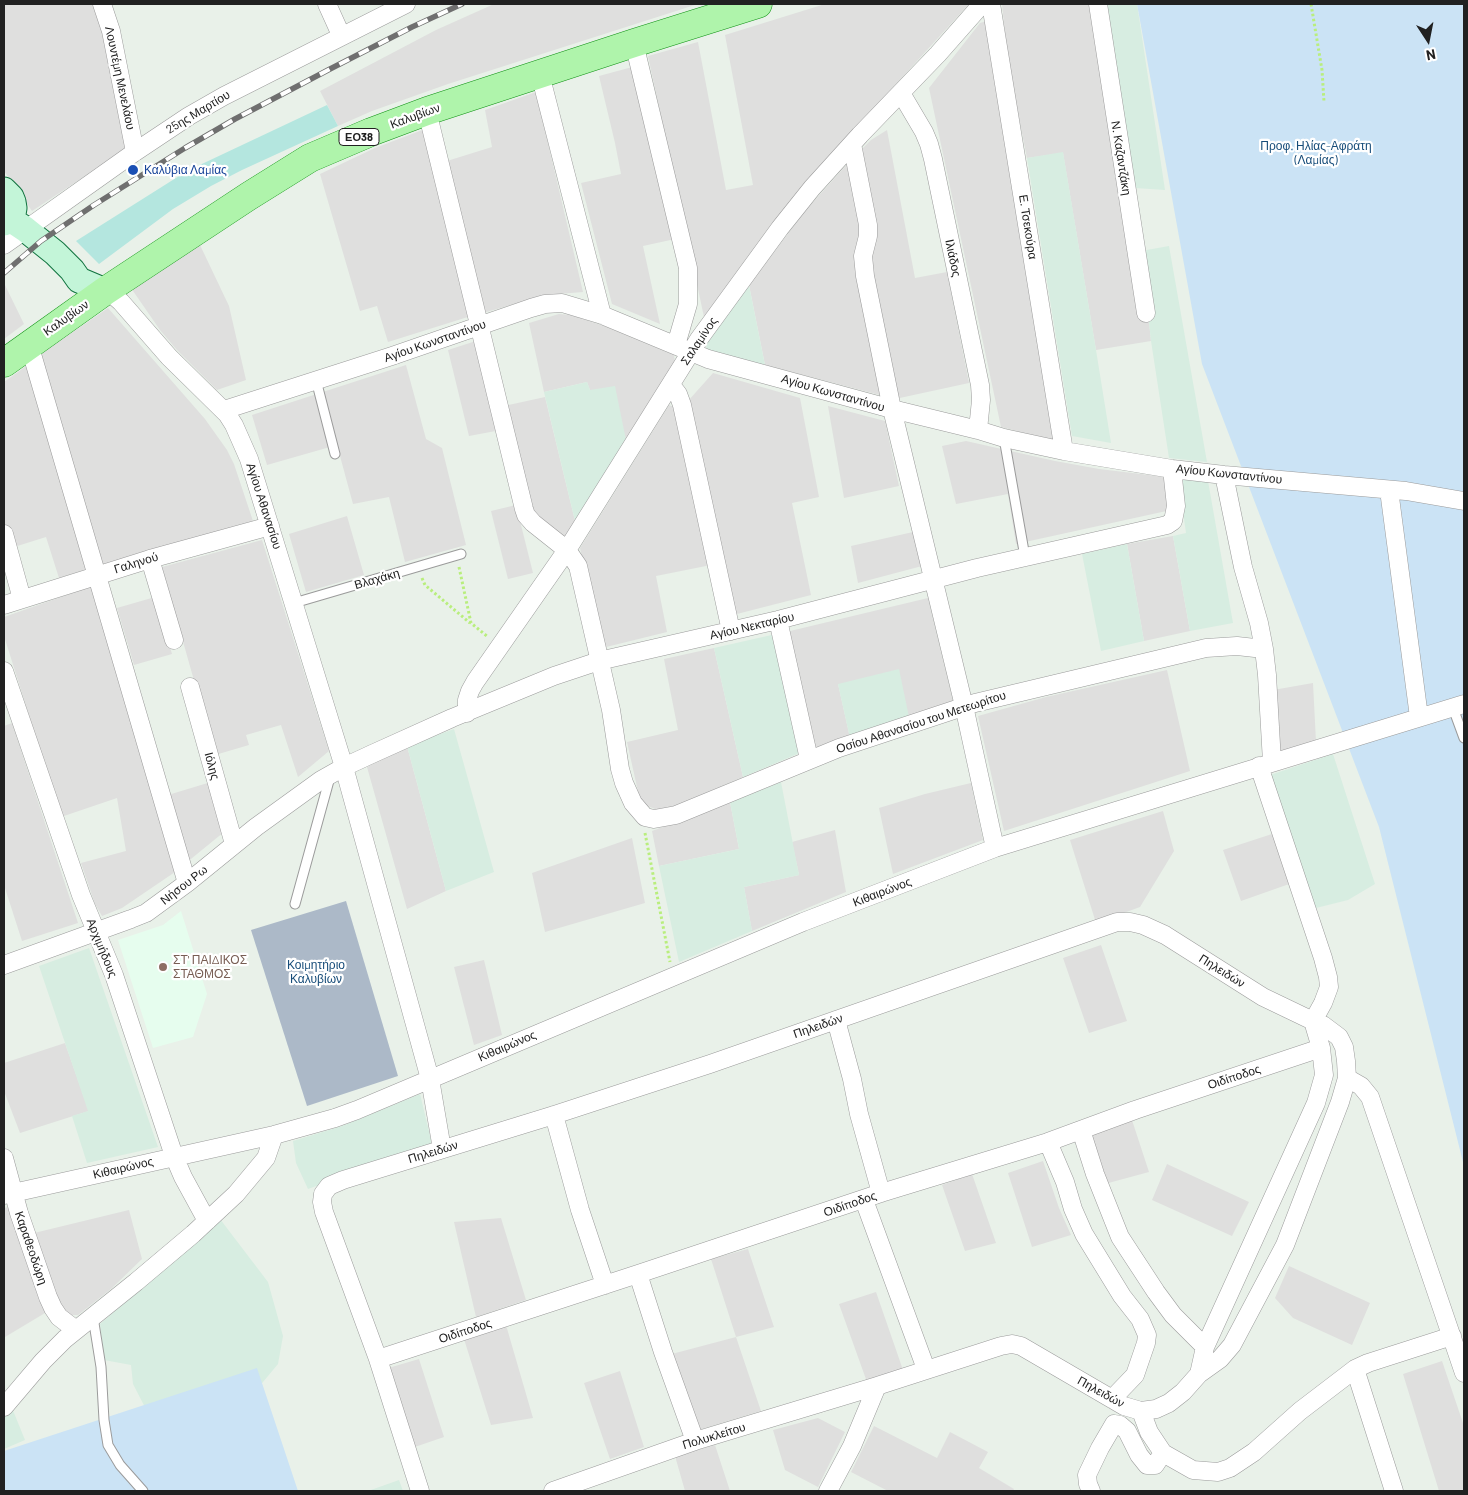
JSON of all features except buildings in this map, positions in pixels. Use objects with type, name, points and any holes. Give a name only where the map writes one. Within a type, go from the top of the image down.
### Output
[{"type":"main road","name":"Καλυβίων","points":[[4,362],[105,291],[297,166],[334,148],[427,111],[758,4]]},
{"type":"street","name":"Λουντέμη Μενελάου","points":[[102,4],[112,31],[135,152]]},
{"type":"street","points":[[327,4],[341,35]]},
{"type":"street","name":"25ης Μαρτίου","points":[[4,245],[13,224],[135,152],[189,116],[341,35],[406,4]]},
{"type":"street","name":"Σαλαμίνος","points":[[466,712],[470,692],[567,550],[671,385],[683,349],[812,188],[982,4]]},
{"type":"street","name":"Ε. Τσεκούρα","points":[[991,4],[1064,451]]},
{"type":"street","name":"Ν. Καζαντζάκη","points":[[1098,4],[1146,313]]},
{"type":"street","points":[[634,43],[688,268],[688,304],[683,349]]},
{"type":"street","points":[[540,74],[602,315]]},
{"type":"street","name":"Ιλιάδος","points":[[901,93],[924,132],[933,159],[980,385],[981,400],[978,430]]},
{"type":"street","points":[[427,111],[525,513],[533,523],[567,550],[578,566],[611,710],[620,769],[633,803],[645,817]]},
{"type":"street","points":[[852,144],[868,224],[868,236],[862,256],[865,276],[892,409],[964,706],[995,848]]},
{"type":"street","points":[[4,190],[13,202],[13,224],[55,253],[80,280],[105,291]]},
{"type":"street","name":"Αγίου Αθανασίου","points":[[105,291],[114,295],[169,357],[224,410],[234,425],[249,460],[294,603],[338,770],[430,1079],[442,1149]]},
{"type":"street","name":"Αγίου Κωνσταντίνου","points":[[224,410],[554,302],[571,305],[602,315],[708,359],[1004,438],[1064,451],[1172,469],[1429,494],[1464,501]]},
{"type":"street","points":[[29,344],[187,883]]},
{"type":"street","points":[[671,385],[678,394],[682,405],[731,631]]},
{"type":"street","name":"Αγίου Νεκταρίου","points":[[338,770],[466,712],[554,676],[599,661],[778,620],[933,579],[1167,525],[1173,521],[1176,506],[1172,469]]},
{"type":"street","points":[[1199,1374],[1204,1347],[1316,1103],[1324,1074],[1321,1048],[1312,1021],[1330,987],[1266,764],[1268,675],[1259,622],[1243,567],[1224,475]]},
{"type":"street","points":[[1389,490],[1419,717]]},
{"type":"street","name":"Γαληνού","points":[[4,605],[150,558],[270,526]]},
{"type":"street","points":[[4,534],[8,565],[22,599]]},
{"type":"street","points":[[150,558],[174,640]]},
{"type":"street","points":[[778,620],[809,759]]},
{"type":"street","name":"Οσίου Αθανασίου του Μετεωρίτου","points":[[645,817],[654,819],[676,815],[809,759],[964,706],[1206,648],[1231,646],[1264,649]]},
{"type":"street","name":"Αρχιμήδους","points":[[4,671],[81,895],[114,975],[174,1156],[207,1221]]},
{"type":"street","name":"Ιόλης","points":[[190,688],[234,844]]},
{"type":"street","name":"Κιθαιρώνος","points":[[8,1194],[274,1135],[335,1118],[803,922],[995,848],[1459,706]]},
{"type":"street","name":"Νήσου Ρω","points":[[4,965],[146,913],[298,796],[338,770]]},
{"type":"street","name":"Πηλειδών","points":[[378,1359],[324,1212],[323,1194],[329,1186],[710,1064],[1117,922],[1143,925],[1165,935],[1263,997],[1323,1025],[1339,1037],[1344,1048],[1347,1078]]},
{"type":"street","points":[[836,1020],[852,1079],[859,1114],[882,1193]]},
{"type":"street","name":"Οιδίποδος","points":[[378,1359],[882,1193],[1048,1142],[1134,1110],[1321,1048]]},
{"type":"street","points":[[1452,1336],[1355,1369],[1300,1411],[1254,1452],[1230,1468],[1218,1472],[1193,1470],[1164,1454],[1149,1432],[1141,1412],[1156,1409],[1169,1403],[1183,1392],[1199,1374],[1220,1359],[1232,1345],[1285,1245],[1340,1102],[1347,1078],[1361,1086],[1370,1097],[1452,1336],[1464,1373]]},
{"type":"street","points":[[554,1115],[580,1210],[605,1285]]},
{"type":"street","points":[[1082,1130],[1095,1174],[1120,1237],[1173,1315],[1204,1347]]},
{"type":"street","points":[[4,1407],[43,1361],[76,1330],[136,1282],[236,1194],[266,1158],[274,1135]]},
{"type":"street","points":[[1048,1142],[1084,1234],[1122,1296],[1140,1319],[1147,1335],[1135,1375],[1112,1399]]},
{"type":"street","name":"Καραθεοδώρη","points":[[4,1158],[8,1194],[40,1277],[58,1317],[76,1330]]},
{"type":"street","points":[[864,1200],[926,1369]]},
{"type":"street","points":[[638,1274],[663,1352],[695,1441]]},
{"type":"street","name":"Πηλειδών","points":[[877,1386],[926,1369],[1012,1344],[1021,1346],[1124,1406],[1141,1412]]},
{"type":"street","points":[[378,1359],[420,1491]]},
{"type":"street","points":[[1355,1369],[1394,1491]]},
{"type":"street","points":[[828,1491],[852,1446],[877,1386]]},
{"type":"street","name":"Πολυκλείτου","points":[[552,1491],[585,1486],[695,1441],[877,1386]]},
{"type":"street","points":[[1091,1491],[1087,1475],[1114,1424],[1120,1425],[1127,1431],[1139,1455],[1148,1465],[1155,1465],[1164,1454]]},
{"type":"lane","points":[[316,380],[335,454]]},
{"type":"lane","points":[[1004,438],[1025,557]]},
{"type":"lane","name":"Βλαχάκη","points":[[294,603],[458,555]]},
{"type":"lane","points":[[1459,706],[1464,738]]},
{"type":"lane","points":[[295,904],[338,770]]},
{"type":"lane","points":[[93,1317],[101,1367],[104,1420],[108,1445],[120,1465],[142,1491]]},
{"type":"path","points":[[1311,4],[1322,70],[1324,102]]},
{"type":"path","points":[[458,555],[457,560],[471,623]]},
{"type":"path","points":[[416,568],[426,585],[500,647]]},
{"type":"path","points":[[645,817],[645,836],[673,977]]},
{"type":"shaded area","points":[[4,4],[94,4],[104,36],[126,149],[32,211],[4,171]]},
{"type":"shaded area","points":[[494,4],[698,4],[448,84],[372,111],[338,126],[320,91],[436,30]]},
{"type":"shaded area","points":[[825,4],[969,4],[814,174],[768,229],[704,317],[648,56],[698,42],[726,190],[753,185],[725,35]]},
{"type":"shaded area","points":[[1002,4],[1092,4],[1144,274],[1151,341],[1096,350],[1063,153],[1027,158],[1008,63]]},
{"type":"shaded area","points":[[1104,4],[1137,4],[1165,190],[1135,188]]},
{"type":"shaded area","points":[[987,21],[1055,441],[1001,427],[929,88],[980,23]]},
{"type":"shaded area","points":[[636,66],[675,239],[643,246],[660,324],[612,304],[581,183],[621,174],[599,76]]},
{"type":"shaded area","points":[[536,92],[583,292],[546,295],[483,313],[447,161],[492,147],[485,110]]},
{"type":"shaded area","points":[[327,105],[338,126],[211,186],[173,209],[99,264],[76,241],[187,171]]},
{"type":"shaded area","points":[[425,129],[471,316],[388,342],[377,306],[360,311],[320,174],[375,148]]},
{"type":"shaded area","points":[[887,130],[915,278],[947,272],[969,383],[895,399],[765,365],[749,285],[805,211],[871,140]]},
{"type":"shaded area","points":[[1063,152],[1111,443],[1072,436],[1027,158]]},
{"type":"shaded area","points":[[200,245],[229,306],[246,380],[217,390],[160,330],[131,288]]},
{"type":"shaded area","points":[[1169,246],[1207,462],[1169,458],[1151,341],[1141,251]]},
{"type":"shaded area","points":[[749,285],[765,365],[718,355],[706,349],[707,341]]},
{"type":"shaded area","points":[[4,286],[24,324],[4,339]]},
{"type":"shaded area","points":[[108,308],[205,419],[227,450],[234,464],[253,521],[101,565],[38,356]]},
{"type":"shaded area","points":[[559,314],[571,315],[607,327],[674,355],[675,362],[626,440],[590,390],[587,382],[544,392],[529,323]]},
{"type":"shaded area","points":[[479,340],[501,430],[469,436],[448,350]]},
{"type":"shaded area","points":[[29,364],[91,568],[59,578],[46,537],[11,548],[4,525],[4,382]]},
{"type":"shaded area","points":[[406,365],[426,439],[442,448],[466,545],[405,562],[389,497],[353,504],[337,445],[267,465],[252,415]]},
{"type":"shaded area","points":[[713,373],[800,398],[819,497],[792,503],[811,595],[733,615],[688,401]]},
{"type":"shaded area","points":[[587,382],[590,390],[615,386],[626,440],[576,525],[544,392]]},
{"type":"shaded area","points":[[545,397],[576,525],[569,537],[558,540],[535,519],[504,406]]},
{"type":"shaded area","points":[[669,405],[677,408],[711,565],[656,576],[667,632],[602,648],[580,548]]},
{"type":"shaded area","points":[[828,406],[885,421],[899,486],[844,498]]},
{"type":"shaded area","points":[[966,441],[1099,469],[1166,477],[1171,510],[1016,544],[1008,494],[956,504],[942,446]]},
{"type":"shaded area","points":[[1178,477],[1208,481],[1233,623],[1190,631],[1173,536],[1186,533]]},
{"type":"shaded area","points":[[516,505],[533,573],[508,579],[491,511]]},
{"type":"shaded area","points":[[347,516],[364,575],[306,592],[289,534]]},
{"type":"shaded area","points":[[913,532],[922,566],[858,583],[851,546]]},
{"type":"shaded area","points":[[1173,536],[1190,631],[1144,641],[1127,544]]},
{"type":"shaded area","points":[[262,540],[329,751],[298,777],[281,725],[246,735],[249,745],[215,755],[162,567]]},
{"type":"shaded area","points":[[1127,544],[1144,641],[1101,651],[1082,554]]},
{"type":"shaded area","points":[[95,585],[178,870],[122,908],[102,916],[95,904],[81,863],[126,851],[117,798],[61,817],[4,636],[4,617]]},
{"type":"shaded area","points":[[155,597],[172,654],[134,665],[117,608]]},
{"type":"shaded area","points":[[928,598],[953,701],[909,717],[838,684],[850,738],[812,750],[786,632]]},
{"type":"shaded area","points":[[776,634],[802,752],[743,777],[714,648]]},
{"type":"shaded area","points":[[714,648],[743,777],[663,812],[645,805],[639,796],[627,742],[678,730],[664,659]]},
{"type":"shaded area","points":[[899,669],[909,717],[850,738],[838,684]]},
{"type":"shaded area","points":[[1167,670],[1190,771],[1004,831],[978,716],[1046,697]]},
{"type":"shaded area","points":[[1313,683],[1316,742],[1278,752],[1273,690]]},
{"type":"shaded area","points":[[12,723],[78,923],[22,941],[4,885],[4,726]]},
{"type":"shaded area","points":[[454,729],[494,872],[446,891],[407,746]]},
{"type":"shaded area","points":[[407,746],[446,891],[407,909],[367,767]]},
{"type":"shaded area","points":[[1333,754],[1375,884],[1348,900],[1308,910],[1267,776]]},
{"type":"shaded area","points":[[211,782],[224,832],[186,863],[168,795]]},
{"type":"shaded area","points":[[781,782],[799,875],[744,887],[752,931],[679,962],[659,866],[739,849],[730,802]]},
{"type":"shaded area","points":[[971,783],[983,840],[893,874],[879,808]]},
{"type":"shaded area","points":[[730,802],[739,849],[659,866],[652,831]]},
{"type":"shaded area","points":[[1163,811],[1174,851],[1140,907],[1096,923],[1070,840]]},
{"type":"shaded area","points":[[835,830],[846,892],[752,931],[744,887],[799,875],[792,842]]},
{"type":"shaded area","points":[[1275,833],[1292,883],[1241,901],[1223,850]]},
{"type":"shaded area","points":[[632,838],[645,903],[545,932],[532,873]]},
{"type":"shaded area","name":"ΣΤ' ΠΑΙΔΙΚΟΣ ΣΤΑΘΜΟΣ","points":[[181,911],[207,994],[193,1037],[153,1048],[118,940],[163,925]]},
{"type":"shaded area","points":[[1101,945],[1127,1021],[1089,1033],[1063,958]]},
{"type":"shaded area","points":[[89,948],[158,1147],[87,1163],[72,1116],[88,1111],[39,966]]},
{"type":"shaded area","points":[[484,960],[502,1035],[474,1045],[454,967]]},
{"type":"shaded area","points":[[65,1043],[89,1111],[20,1133],[4,1091],[4,1063]]},
{"type":"shaded area","points":[[420,1094],[432,1144],[308,1189],[296,1163],[293,1141],[342,1126]]},
{"type":"shaded area","points":[[1130,1114],[1149,1172],[1101,1185],[1084,1129]]},
{"type":"shaded area","points":[[1043,1161],[1059,1208],[1071,1235],[1032,1247],[1008,1173]]},
{"type":"shaded area","points":[[1167,1164],[1249,1202],[1232,1236],[1152,1200]]},
{"type":"shaded area","points":[[972,1174],[996,1243],[965,1251],[942,1185]]},
{"type":"shaded area","points":[[9,1207],[45,1313],[5,1337],[4,1208]]},
{"type":"shaded area","points":[[129,1210],[142,1259],[111,1289],[78,1315],[68,1315],[61,1307],[34,1233]]},
{"type":"shaded area","points":[[501,1218],[526,1300],[476,1317],[454,1222]]},
{"type":"shaded area","points":[[220,1219],[268,1282],[283,1336],[278,1364],[258,1388],[150,1417],[133,1384],[131,1365],[104,1360],[100,1324]]},
{"type":"shaded area","points":[[748,1249],[774,1327],[736,1337],[711,1259]]},
{"type":"shaded area","points":[[1289,1266],[1370,1303],[1352,1345],[1293,1318],[1275,1298]]},
{"type":"shaded area","points":[[876,1292],[903,1370],[867,1382],[839,1304]]},
{"type":"shaded area","points":[[506,1325],[533,1418],[491,1425],[464,1339]]},
{"type":"shaded area","points":[[736,1337],[761,1411],[692,1432],[668,1355]]},
{"type":"shaded area","points":[[419,1359],[444,1437],[409,1449],[385,1369]]},
{"type":"shaded area","points":[[1442,1361],[1464,1426],[1464,1491],[1439,1491],[1403,1374]]},
{"type":"shaded area","points":[[620,1371],[644,1447],[610,1459],[584,1383]]},
{"type":"shaded area","points":[[12,1408],[25,1440],[4,1449],[4,1415]]},
{"type":"shaded area","points":[[818,1418],[845,1432],[818,1487],[785,1470],[773,1430]]},
{"type":"shaded area","points":[[874,1426],[937,1458],[950,1432],[988,1452],[979,1468],[1014,1489],[1013,1491],[888,1491],[851,1472]]},
{"type":"shaded area","points":[[715,1445],[730,1491],[685,1491],[675,1456]]},
{"type":"shaded area","points":[[399,1480],[403,1491],[368,1491]]},
{"type":"green space","name":"Προφ. Ηλίας-Αφράτη (Λαμίας)","points":[[1137,4],[1464,4],[1464,1166],[1379,827],[1202,364]]},
{"type":"green space","name":"Κοιμητήριο Καλυβίων","points":[[346,901],[398,1076],[307,1106],[251,930]]},
{"type":"green space","points":[[257,1368],[298,1491],[4,1491],[4,1451]]},
{"type":"railway","points":[[4,273],[41,241],[185,148],[235,119],[330,69],[462,4]]},
{"type":"place","name":"Καλύβια Λαμίας","points":[[133,170]]},
{"type":"place","name":"ΣΤ' ΠΑΙΔΙΚΟΣ ΣΤΑΘΜΟΣ","points":[[163,967]]}]
